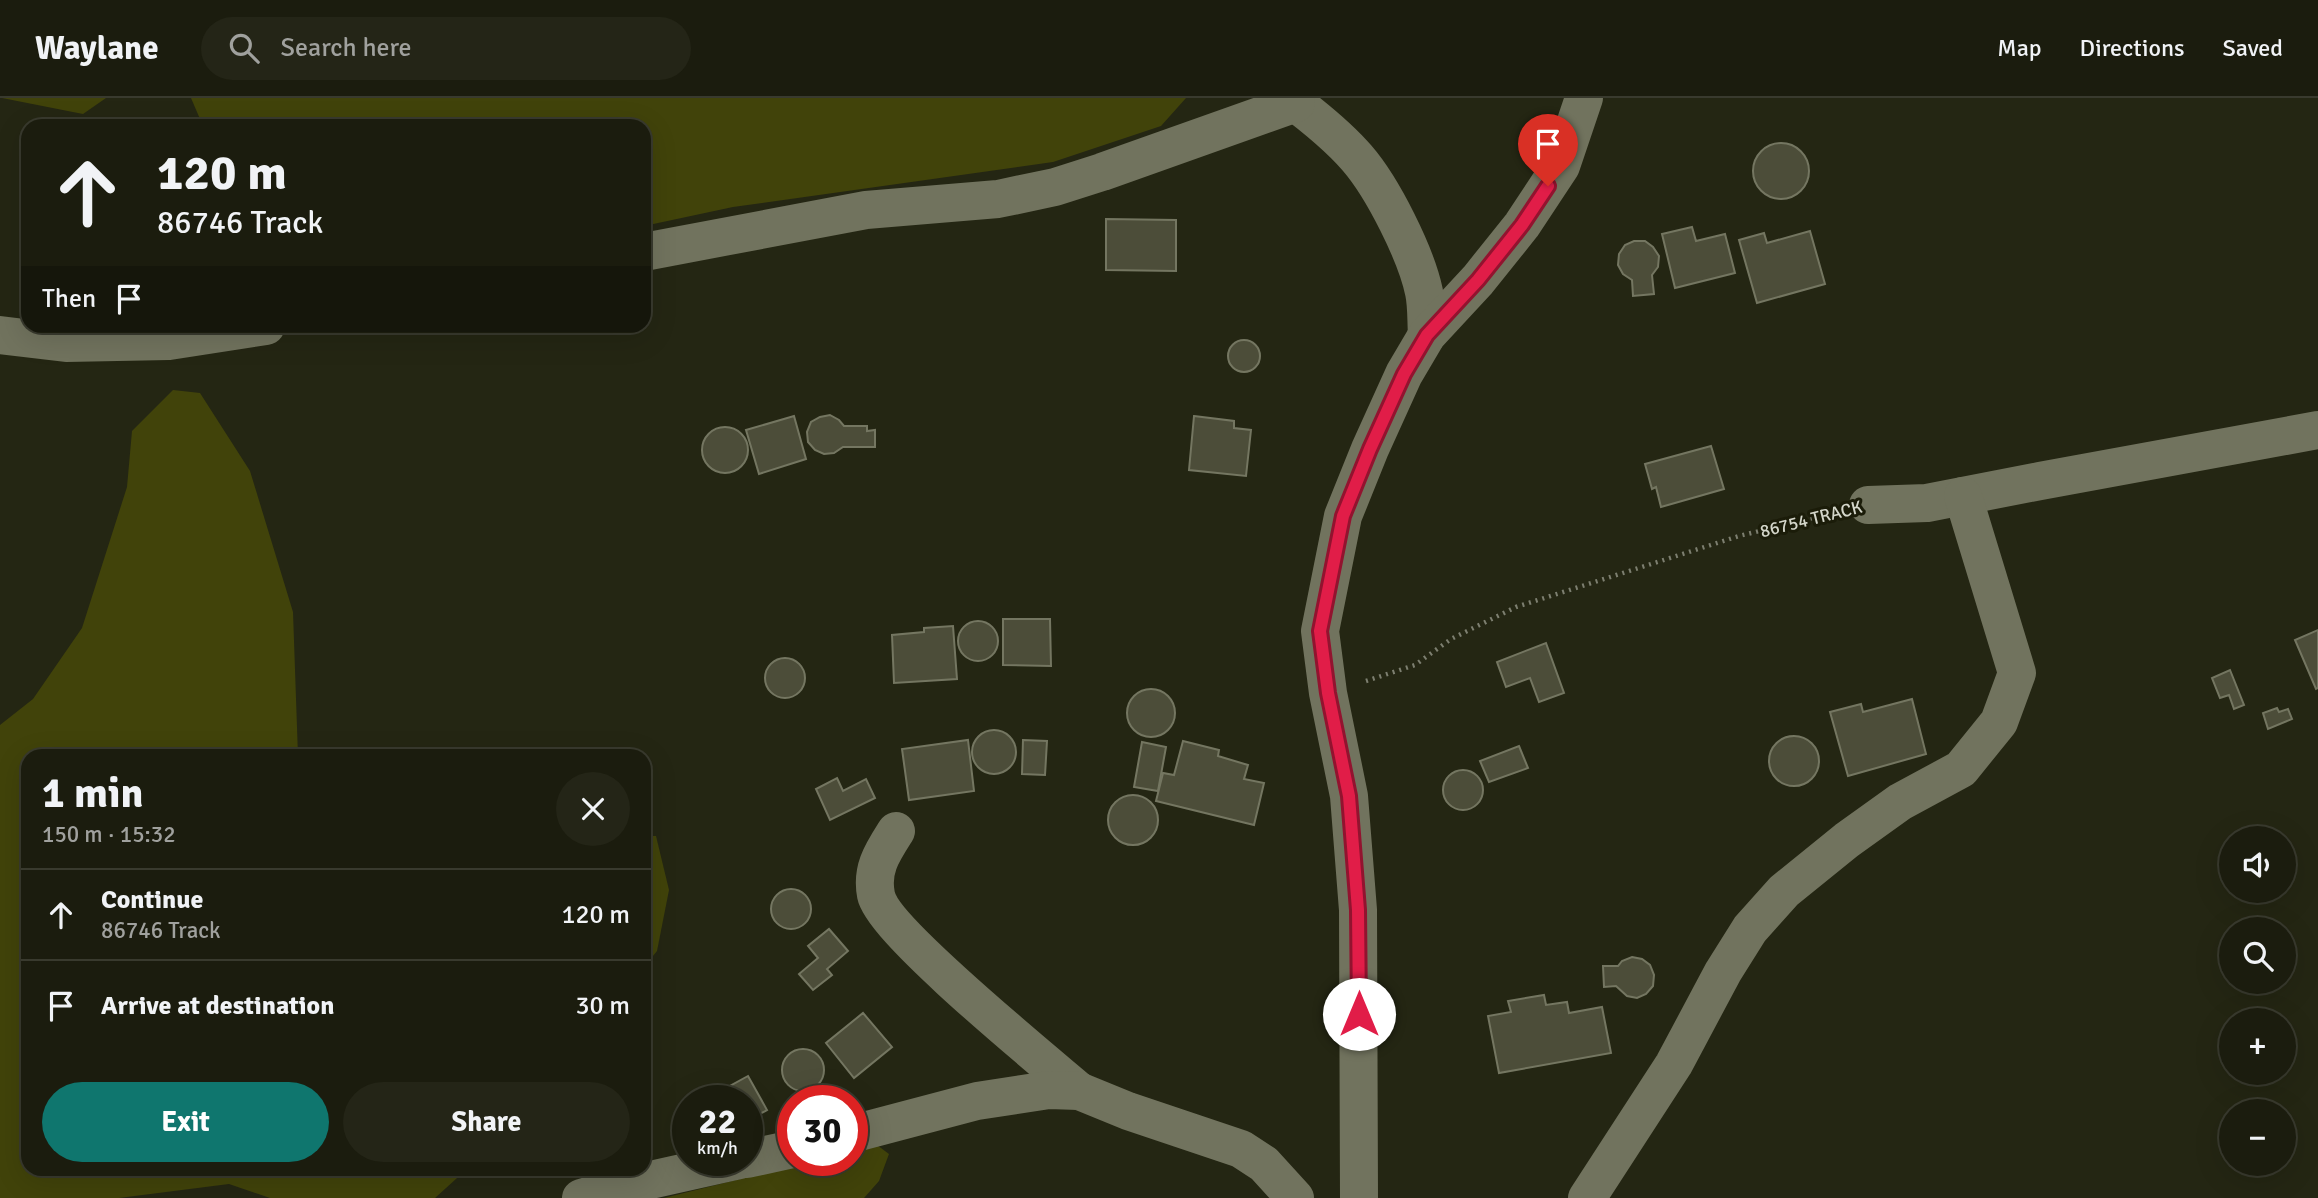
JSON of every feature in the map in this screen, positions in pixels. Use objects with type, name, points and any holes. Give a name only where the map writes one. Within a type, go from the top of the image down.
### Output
[{"type":"street","points":[[1359,1198],[1358,910],[1349,796],[1328,693],[1320,631],[1343,516],[1404,374],[1427,335],[1478,280],[1522,225],[1561,166],[1584,98]]},
{"type":"street","points":[[651,251],[866,210],[998,200],[1055,187],[1292,101],[1358,159],[1393,214],[1424,292],[1427,335]]},
{"type":"street","points":[[0,335],[66,343],[169,341],[221,333]]},
{"type":"street","name":"86754 TRACK","points":[[1868,505],[1927,503],[2318,430]]},
{"type":"street","points":[[1587,1198],[1674,1064],[1723,972],[1750,929],[1784,891],[1847,840],[1900,802],[1961,769],[1999,722],[2017,673],[1963,496]]},
{"type":"street","points":[[895,831],[879,858],[874,874],[877,898],[894,926],[998,1022],[1079,1091],[1128,1111],[1241,1149],[1264,1164],[1295,1198]]},
{"type":"street","points":[[868,1130],[977,1101],[1049,1090],[1079,1091]]},
{"type":"street","points":[[582,1198],[672,1175]]},
{"type":"path","name":"86754 TRACK","points":[[1328,693],[1415,665],[1451,639],[1516,607],[1739,536],[1868,505]]},
{"type":"shaded area","points":[[2,98],[106,98],[83,114]]},
{"type":"shaded area","points":[[191,98],[1186,98],[1161,126],[1053,162],[733,207],[651,225],[651,119],[200,119]]},
{"type":"shaded area","points":[[173,390],[200,393],[250,471],[293,612],[298,749],[21,749],[21,1176],[459,1176],[435,1198],[270,1198],[229,1184],[119,1198],[0,1198],[0,725],[33,699],[82,628],[127,487],[132,431]]},
{"type":"shaded area","points":[[651,836],[656,836],[669,890],[657,951],[651,958]]},
{"type":"shaded area","points":[[877,1145],[889,1154],[879,1181],[864,1198],[664,1198],[752,1176],[763,1176],[763,1173],[777,1170],[777,1176],[868,1176],[868,1147]]},
{"type":"building","points":[[1781,143],[1792,145],[1801,151],[1807,160],[1807,182],[1801,191],[1792,197],[1781,199],[1770,197],[1761,191],[1755,182],[1753,171],[1755,160],[1761,151],[1770,145]]},
{"type":"building","points":[[1106,219],[1176,220],[1176,271],[1106,270]]},
{"type":"building","points":[[1692,227],[1696,241],[1725,234],[1735,273],[1675,288],[1662,234]]},
{"type":"building","points":[[1810,231],[1825,284],[1757,303],[1739,240],[1764,233],[1767,243]]},
{"type":"building","points":[[1634,241],[1645,241],[1659,256],[1658,267],[1652,275],[1654,294],[1633,296],[1632,280],[1623,274],[1618,265],[1619,254],[1625,245]]},
{"type":"building","points":[[1244,340],[1255,345],[1260,356],[1255,367],[1244,372],[1233,367],[1228,356],[1233,345]]},
{"type":"building","points":[[830,415],[844,426],[867,426],[867,431],[875,430],[875,447],[843,447],[834,453],[824,454],[815,450],[808,442],[807,432],[811,422]]},
{"type":"building","points":[[794,416],[806,459],[759,474],[746,430]]},
{"type":"building","points":[[1194,416],[1234,421],[1234,428],[1251,430],[1246,476],[1189,470]]},
{"type":"building","points":[[725,427],[741,434],[748,450],[741,466],[725,473],[709,466],[702,450],[709,434]]},
{"type":"building","points":[[1711,446],[1724,489],[1661,507],[1656,487],[1652,489],[1645,464]]},
{"type":"building","points":[[1003,619],[1050,619],[1051,666],[1003,665]]},
{"type":"building","points":[[978,621],[986,622],[992,627],[997,633],[997,649],[992,655],[986,660],[978,661],[970,660],[964,655],[959,649],[958,641],[959,633],[964,627],[970,622]]},
{"type":"building","points":[[953,626],[957,679],[894,683],[892,635],[924,632],[924,628]]},
{"type":"building","points":[[2318,630],[2318,688],[2316,689],[2295,640]]},
{"type":"building","points":[[1546,643],[1564,693],[1539,702],[1530,678],[1506,687],[1497,662]]},
{"type":"building","points":[[785,658],[799,664],[805,678],[799,692],[785,698],[771,692],[765,678],[771,664]]},
{"type":"building","points":[[2230,670],[2244,705],[2234,709],[2229,695],[2220,698],[2212,678]]},
{"type":"building","points":[[1151,689],[1168,696],[1175,713],[1168,730],[1151,737],[1134,730],[1127,713],[1134,696]]},
{"type":"building","points":[[1912,699],[1926,754],[1848,776],[1830,712],[1861,704],[1863,712]]},
{"type":"building","points":[[2277,708],[2279,712],[2288,709],[2292,719],[2268,729],[2263,713]]},
{"type":"building","points":[[994,730],[1010,736],[1016,752],[1010,768],[994,774],[978,768],[972,752],[978,736]]},
{"type":"building","points":[[1794,736],[1811,744],[1819,761],[1811,778],[1794,786],[1777,778],[1769,761],[1777,744]]},
{"type":"building","points":[[968,740],[974,791],[909,800],[902,749]]},
{"type":"building","points":[[1023,740],[1047,741],[1045,775],[1022,774]]},
{"type":"building","points":[[1183,741],[1219,750],[1218,756],[1248,765],[1244,779],[1264,783],[1254,825],[1156,801],[1163,773],[1174,775]]},
{"type":"building","points":[[1142,742],[1166,747],[1158,791],[1134,787]]},
{"type":"building","points":[[1519,746],[1528,768],[1489,782],[1480,761]]},
{"type":"building","points":[[1463,770],[1477,776],[1483,790],[1477,804],[1463,810],[1449,804],[1443,790],[1449,776]]},
{"type":"building","points":[[837,778],[843,791],[866,779],[875,798],[830,820],[816,789]]},
{"type":"building","points":[[1133,795],[1151,802],[1158,820],[1151,838],[1133,845],[1115,838],[1108,820],[1115,802]]},
{"type":"building","points":[[791,889],[805,895],[811,909],[805,923],[791,929],[777,923],[771,909],[777,895]]},
{"type":"building","points":[[829,929],[848,951],[827,969],[832,975],[813,990],[799,974],[818,958],[808,946]]},
{"type":"building","points":[[1632,957],[1642,959],[1650,965],[1654,975],[1653,986],[1646,994],[1637,998],[1627,996],[1616,986],[1604,987],[1603,966],[1618,966]]},
{"type":"building","points":[[1544,995],[1546,1005],[1567,1002],[1569,1013],[1602,1007],[1611,1053],[1499,1073],[1488,1016],[1511,1012],[1508,1001]]},
{"type":"building","points":[[863,1013],[892,1047],[854,1078],[826,1043]]},
{"type":"building","points":[[795,1051],[811,1051],[818,1055],[824,1070],[818,1085],[788,1085],[784,1078],[784,1062],[788,1055]]},
{"type":"building","points":[[748,1076],[753,1085],[732,1085]]},
{"type":"route","points":[[1359,1014],[1358,910],[1349,796],[1328,693],[1320,631],[1343,516],[1404,374],[1427,335],[1478,280],[1522,225],[1548,186]]}]
